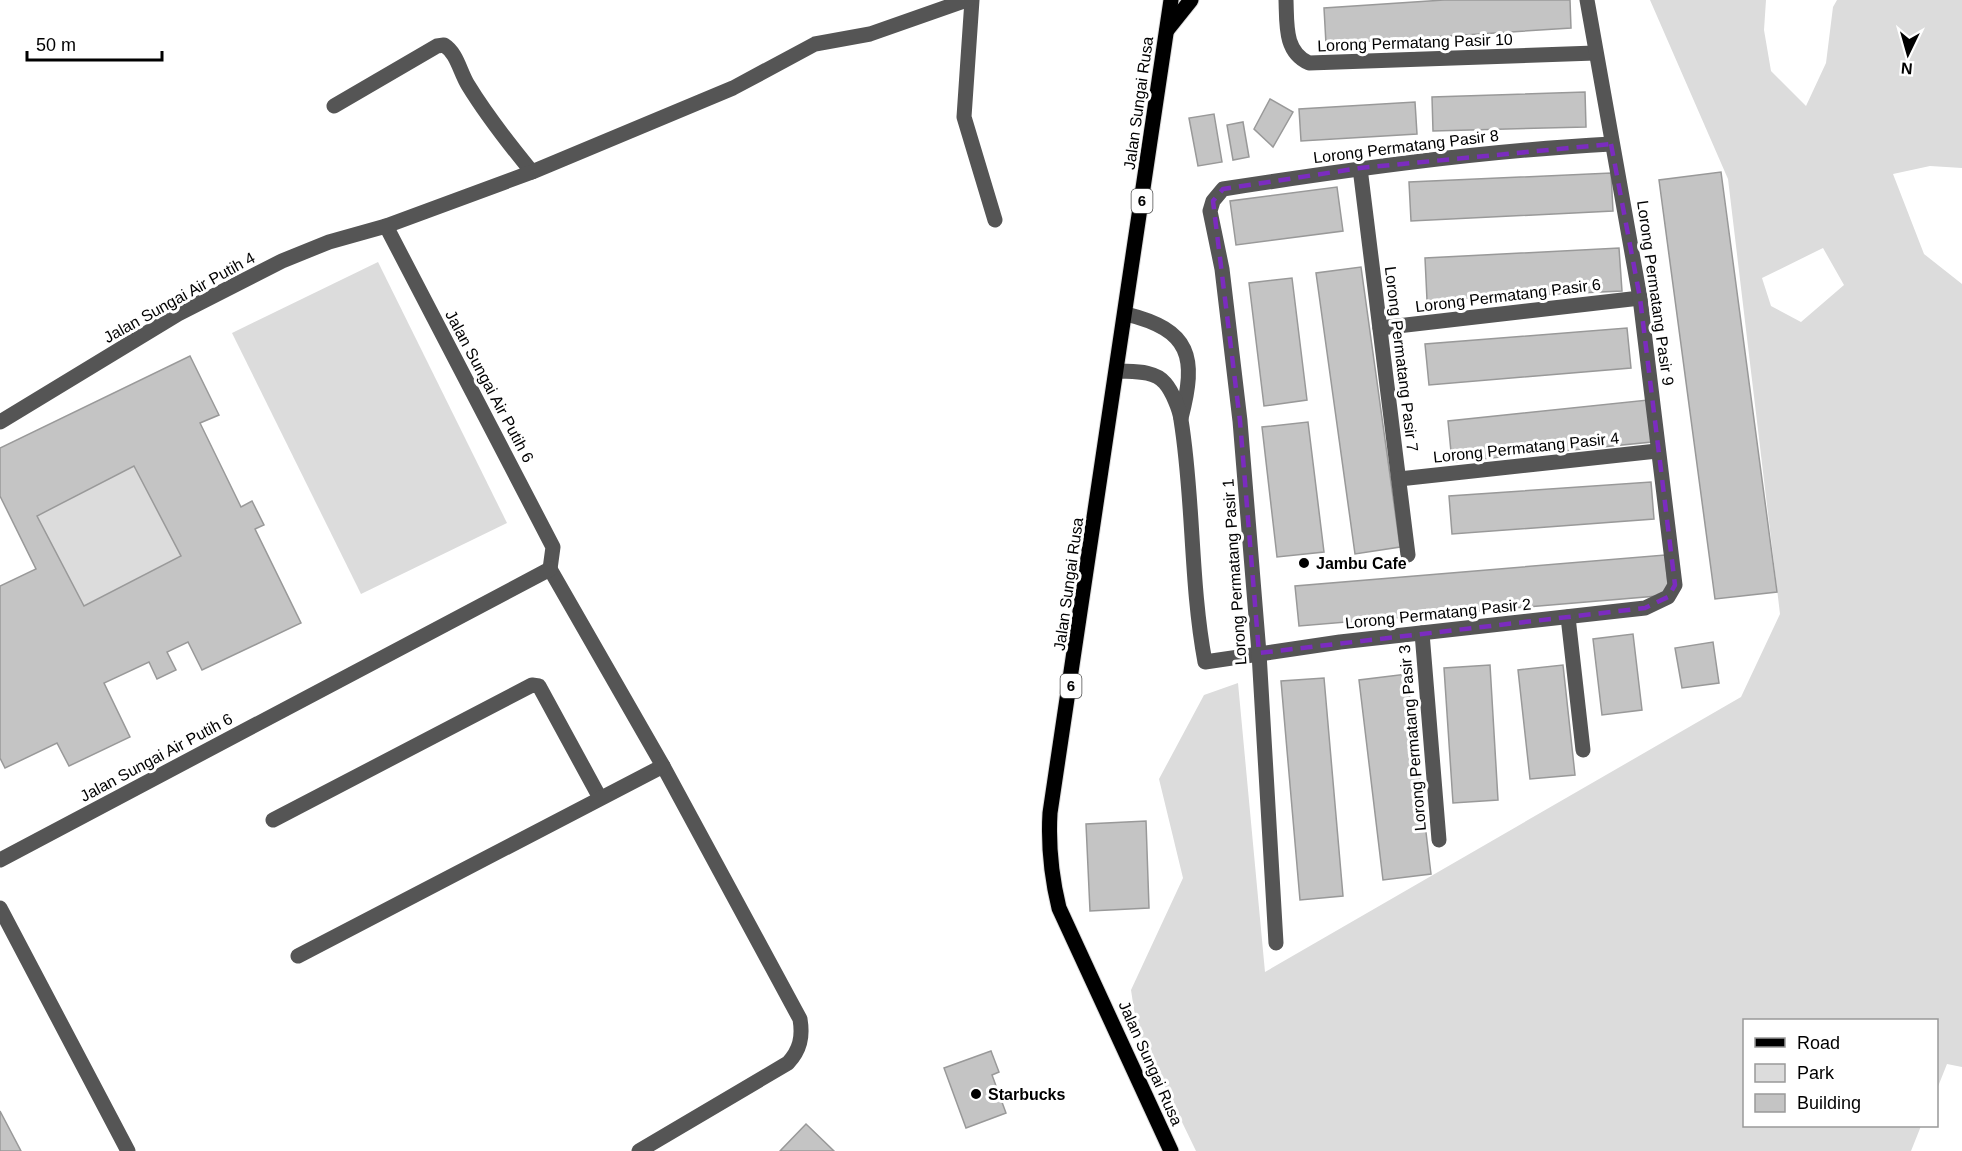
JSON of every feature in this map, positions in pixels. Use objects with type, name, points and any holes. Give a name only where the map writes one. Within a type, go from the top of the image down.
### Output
[{"type":"main road","name":"Jalan Sungai Rusa","points":[[1171,1151],[1059,908],[1051,876],[1048,848],[1050,813],[1172,0]]},
{"type":"main road","points":[[1167,30],[1191,0]]},
{"type":"street","points":[[386,226],[532,172],[733,88],[815,44],[870,34],[967,0]]},
{"type":"street","points":[[972,0],[964,117],[995,220]]},
{"type":"street","name":"Lorong Permatang Pasir 10","points":[[1286,0],[1287,32],[1293,53],[1309,63],[1595,53]]},
{"type":"street","name":"Lorong Permatang Pasir 9","points":[[1587,0],[1640,298],[1675,585],[1672,592]]},
{"type":"street","points":[[333,106],[437,46],[444,45],[450,49],[466,82],[488,114],[532,172]]},
{"type":"street","name":"Lorong Permatang Pasir 8","points":[[1213,201],[1223,189],[1360,168],[1553,147],[1611,144]]},
{"type":"street","name":"Lorong Permatang Pasir 7","points":[[1360,168],[1408,555]]},
{"type":"street","name":"Lorong Permatang Pasir 1","points":[[1213,201],[1210,211],[1222,268],[1240,421],[1259,653],[1275,943]]},
{"type":"street","name":"Jalan Sungai Air Putih 4","points":[[0,422],[178,314],[282,261],[328,242],[386,226]]},
{"type":"street","name":"Jalan Sungai Air Putih 6","points":[[0,860],[550,569],[554,547],[386,226]]},
{"type":"street","name":"Lorong Permatang Pasir 6","points":[[1380,328],[1640,298]]},
{"type":"street","points":[[1126,314],[1149,320],[1168,329],[1188,357],[1189,377],[1181,418]]},
{"type":"street","points":[[1118,371],[1159,377],[1167,385],[1181,418]]},
{"type":"street","name":"Lorong Permatang Pasir 2","points":[[1181,418],[1197,608],[1205,662],[1259,653],[1645,608],[1672,592]]},
{"type":"street","name":"Lorong Permatang Pasir 4","points":[[1399,479],[1657,451]]},
{"type":"street","points":[[550,569],[663,766],[798,1013],[801,1040],[797,1051],[788,1063],[639,1151]]},
{"type":"street","points":[[1569,617],[1583,750]]},
{"type":"street","name":"Lorong Permatang Pasir 3","points":[[1422,633],[1438,840]]},
{"type":"street","points":[[273,820],[532,685],[539,686],[600,798]]},
{"type":"street","points":[[298,956],[663,766]]},
{"type":"street","points":[[0,908],[128,1151]]},
{"type":"highlighted area","points":[[1611,144],[1640,298],[1675,585],[1668,597],[1645,608],[1259,653],[1240,421],[1213,201],[1223,189],[1360,168]]},
{"type":"green space","points":[[1650,0],[1766,0],[1764,30],[1771,71],[1806,106],[1826,63],[1833,7],[1837,0],[1962,0],[1962,168],[1930,166],[1893,174],[1924,254],[1962,284],[1962,1067],[1947,1064],[1938,1086],[1938,1019],[1743,1019],[1743,1127],[1921,1127],[1911,1151],[1196,1151],[1137,1029],[1131,990],[1183,878],[1159,779],[1204,695],[1238,683],[1265,972],[1741,697],[1780,614],[1728,179]],"holes":[[[1823,248],[1844,285],[1801,322],[1771,306],[1762,278]]]},
{"type":"green space","points":[[378,262],[507,523],[361,594],[232,333]]},
{"type":"green space","points":[[134,466],[181,556],[84,606],[37,516]]},
{"type":"building","points":[[1444,0],[1570,0],[1571,28],[1326,44],[1324,8]]},
{"type":"building","points":[[1585,92],[1586,127],[1433,131],[1432,97]]},
{"type":"building","points":[[1270,99],[1293,112],[1273,147],[1254,129]]},
{"type":"building","points":[[1415,102],[1417,134],[1301,141],[1299,109]]},
{"type":"building","points":[[1214,114],[1222,162],[1198,166],[1189,118]]},
{"type":"building","points":[[1243,122],[1249,157],[1233,160],[1227,125]]},
{"type":"building","points":[[1721,172],[1777,592],[1715,599],[1659,180]]},
{"type":"building","points":[[1611,173],[1613,211],[1411,221],[1409,182]]},
{"type":"building","points":[[1337,187],[1343,231],[1236,245],[1230,201]]},
{"type":"building","points":[[1619,248],[1622,291],[1427,300],[1425,258]]},
{"type":"building","points":[[1361,267],[1400,547],[1355,554],[1316,273]]},
{"type":"building","points":[[1292,278],[1307,400],[1264,406],[1249,283]]},
{"type":"building","points":[[1627,328],[1631,368],[1429,385],[1425,344]]},
{"type":"building","points":[[190,356],[219,415],[200,423],[241,507],[252,501],[264,525],[255,529],[301,623],[202,670],[188,642],[167,652],[176,670],[157,679],[149,662],[104,683],[130,737],[69,766],[57,743],[5,768],[0,758],[0,586],[36,569],[0,496],[0,448]],"holes":[[[134,466],[181,556],[84,606],[37,516]]]},
{"type":"building","points":[[1648,400],[1652,442],[1452,462],[1448,421]]},
{"type":"building","points":[[1308,422],[1324,552],[1277,557],[1262,427]]},
{"type":"building","points":[[1651,482],[1654,519],[1452,534],[1449,496]]},
{"type":"building","points":[[1665,555],[1669,595],[1299,626],[1295,586]]},
{"type":"building","points":[[1633,634],[1642,710],[1602,715],[1593,639]]},
{"type":"building","points":[[1713,642],[1719,683],[1682,688],[1675,648]]},
{"type":"building","points":[[1490,665],[1498,800],[1453,803],[1444,668]]},
{"type":"building","points":[[1563,665],[1575,775],[1530,779],[1518,670]]},
{"type":"building","points":[[1407,674],[1431,874],[1383,880],[1359,680]]},
{"type":"building","points":[[1324,678],[1343,896],[1300,900],[1281,681]]},
{"type":"building","points":[[1146,821],[1149,908],[1090,911],[1086,824]]},
{"type":"building","name":"Starbucks","points":[[991,1051],[999,1072],[992,1075],[1006,1113],[966,1128],[944,1068]]},
{"type":"building","points":[[0,1111],[21,1151],[0,1151]]},
{"type":"building","points":[[806,1124],[834,1151],[780,1151]]},
{"type":"place","name":"Jambu Cafe","points":[[1304,563]]},
{"type":"place","name":"Starbucks","points":[[976,1094]]}]
